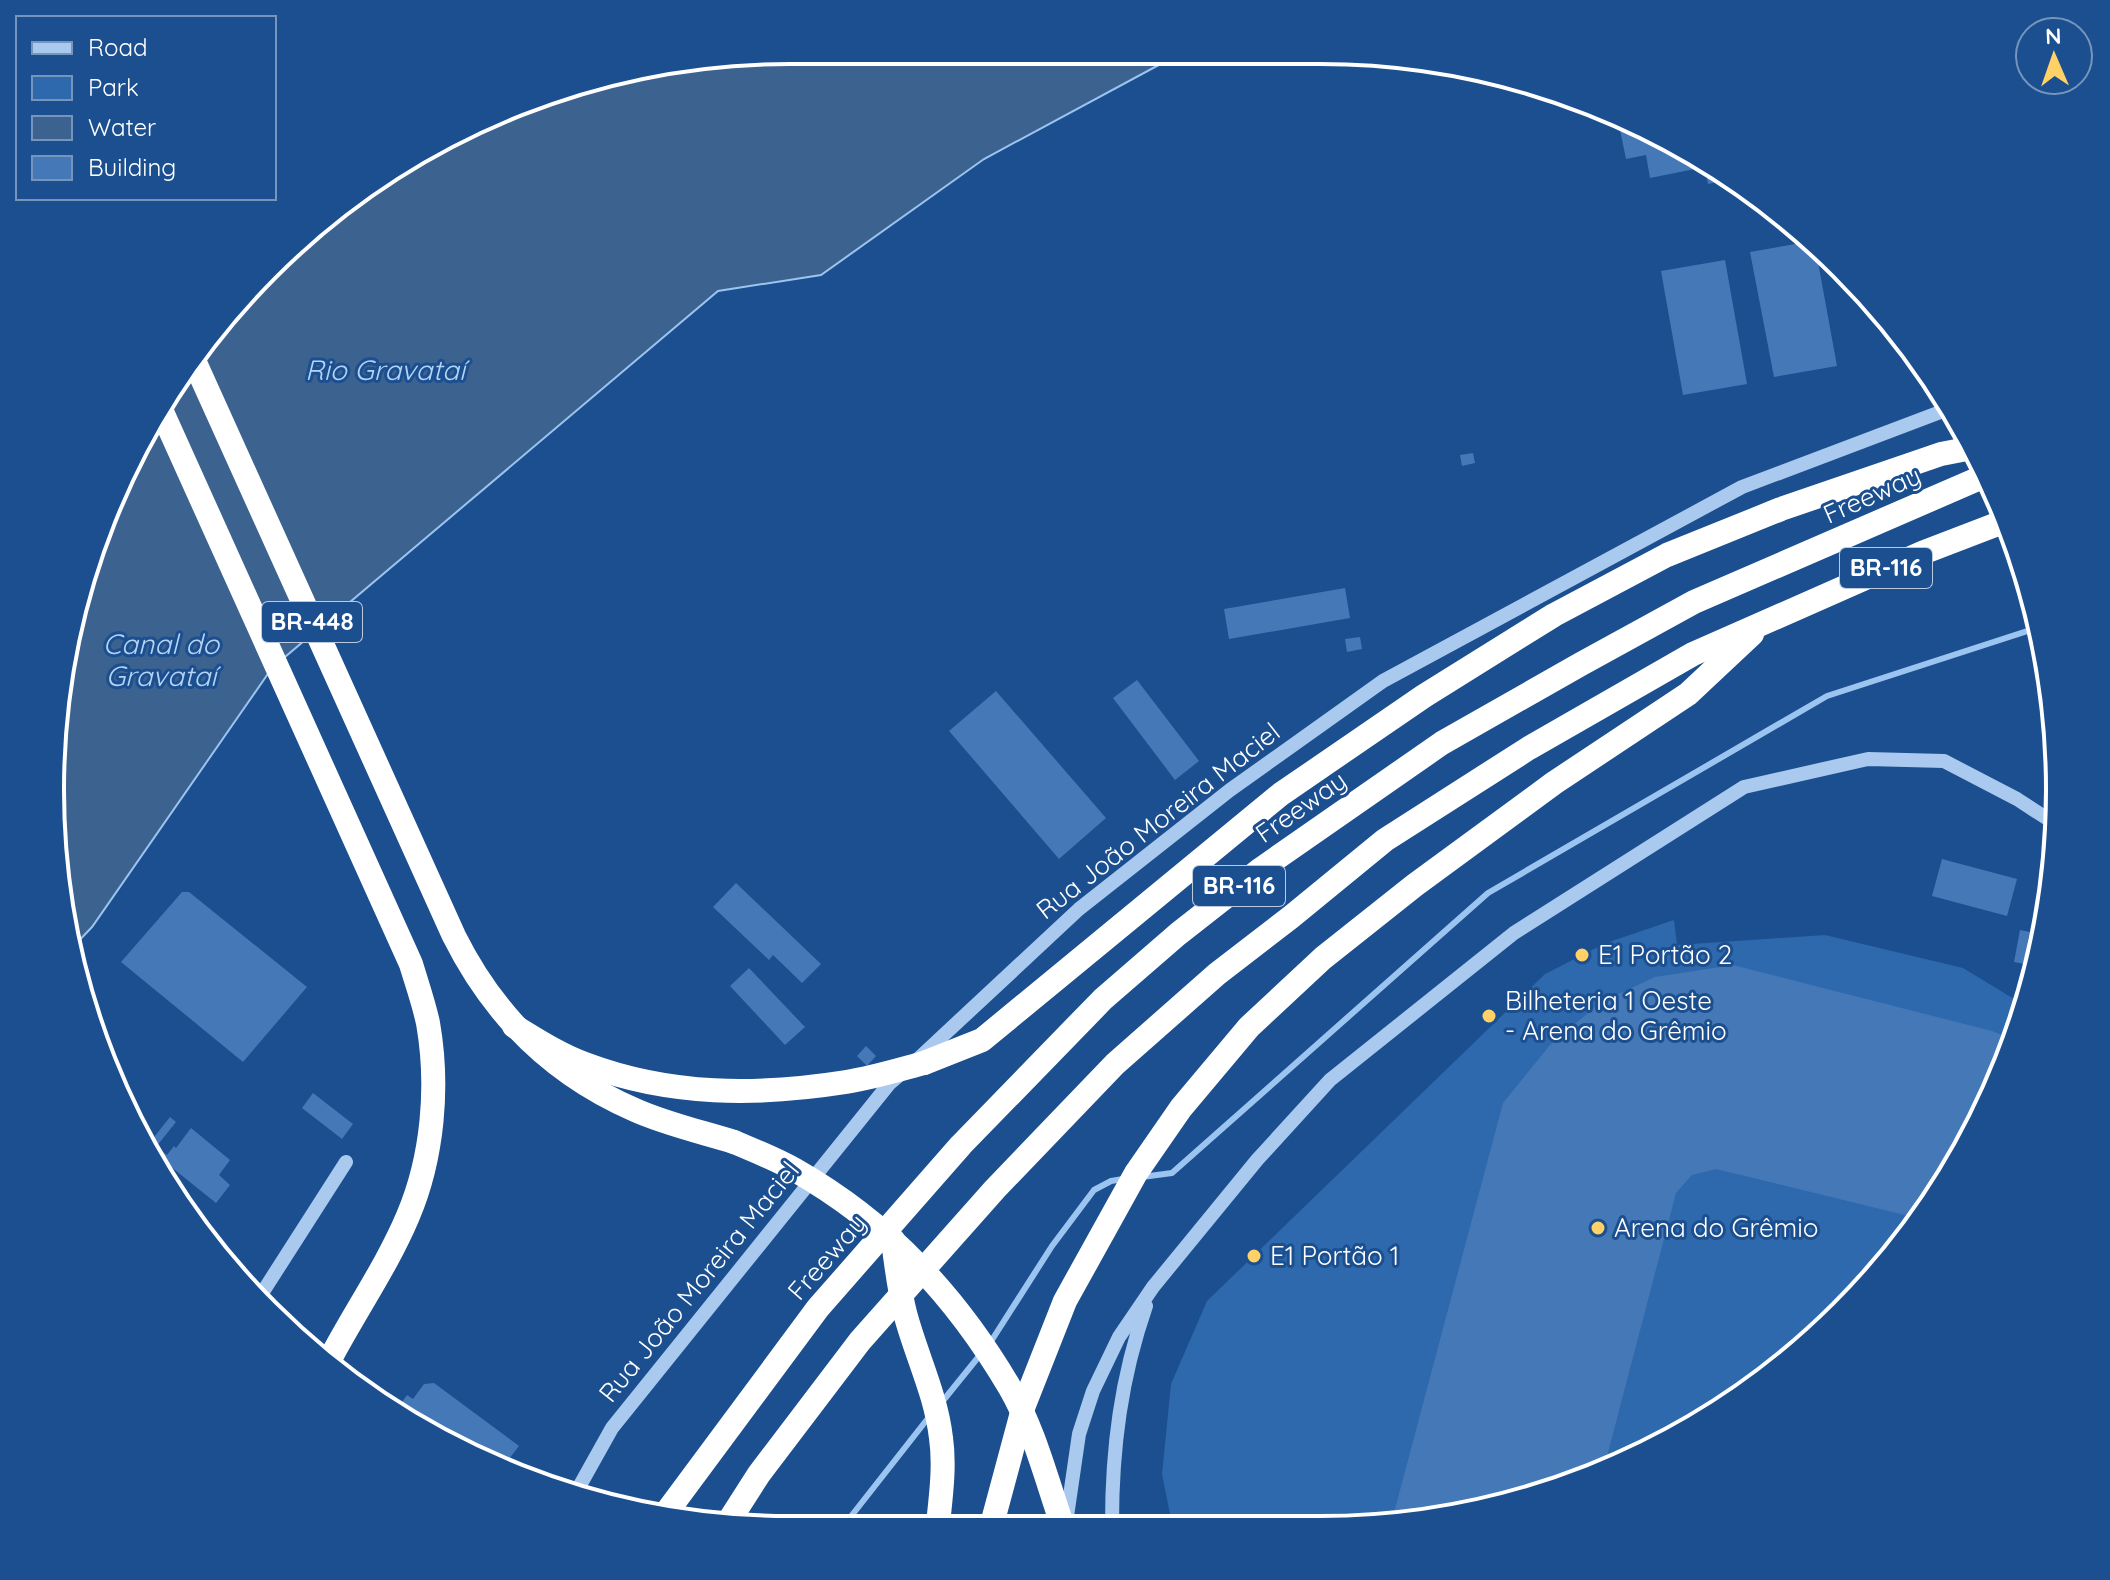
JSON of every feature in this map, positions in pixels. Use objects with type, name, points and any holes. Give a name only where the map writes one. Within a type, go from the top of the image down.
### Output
[{"type":"highway","name":"BR-448","points":[[198,370],[470,968],[495,1005],[514,1026]]},
{"type":"highway","name":"BR-448","points":[[166,420],[411,964],[427,1021],[432,1061],[432,1102],[420,1179],[408,1216],[333,1354]]},
{"type":"highway","points":[[514,1026],[555,1051],[585,1064],[657,1086],[725,1093],[847,1082],[924,1063],[967,1046],[982,1040],[1281,794],[1424,696],[1554,615],[1667,555],[1753,521],[1941,454],[1961,450]]},
{"type":"highway","name":"Freeway","points":[[671,1506],[818,1308],[961,1145],[1103,999],[1249,878],[1442,743],[1666,617],[1976,480]]},
{"type":"highway","name":"BR-116","points":[[734,1513],[759,1474],[860,1341],[995,1189],[1115,1064],[1217,974],[1385,840],[1529,748],[1693,654],[1922,553],[1996,525]]},
{"type":"highway","points":[[994,1516],[1024,1405],[1065,1301],[1136,1173],[1181,1108],[1249,1027],[1323,958],[1415,885],[1542,792],[1688,694],[1767,621]]},
{"type":"highway","points":[[514,1026],[549,1059],[579,1080],[636,1111],[734,1142],[793,1168],[837,1196],[893,1240],[939,1287],[1010,1389],[1036,1445],[1061,1516]]},
{"type":"highway","points":[[893,1240],[905,1314],[926,1373],[941,1437],[939,1516]]},
{"type":"street","name":"Rua João Moreira Maciel","points":[[581,1484],[612,1428],[889,1084],[1079,909],[1230,790],[1383,681],[1742,487],[1940,412]]},
{"type":"street","points":[[1065,1516],[1079,1434],[1093,1391],[1119,1337],[1153,1287],[1257,1160],[1330,1080],[1514,933],[1744,787],[1868,759],[1944,761],[2045,817]]},
{"type":"street","points":[[264,1290],[346,1162]]},
{"type":"street","points":[[1112,1516],[1112,1472],[1118,1413],[1134,1340],[1153,1287]]},
{"type":"green space","name":"Arena do Grêmio","points":[[1674,920],[1677,945],[1825,935],[1963,968],[2014,999],[1991,1068],[1971,1111],[1949,1153],[1896,1232],[1866,1269],[1799,1336],[1723,1394],[1683,1419],[1598,1461],[1508,1491],[1462,1502],[1367,1514],[1170,1516],[1162,1474],[1171,1384],[1207,1301],[1545,974],[1606,943]]},
{"type":"water","name":"Rio Gravataí","points":[[790,64],[1161,64],[984,159],[821,275],[718,291],[272,668],[92,927],[80,940],[70,885],[66,837],[66,743],[78,648],[89,602],[119,512],[161,427],[214,348],[277,277],[348,214],[427,161],[512,119],[602,89],[648,78],[695,70]]},
{"type":"building","points":[[1620,129],[1696,169],[1650,178],[1646,155],[1626,159]]},
{"type":"building","points":[[1798,244],[1818,263],[1837,366],[1774,377],[1750,252]]},
{"type":"building","points":[[1725,260],[1747,384],[1683,395],[1661,271]]},
{"type":"building","points":[[1473,453],[1475,463],[1462,466],[1460,455]]},
{"type":"building","points":[[1345,588],[1350,618],[1229,639],[1224,609]]},
{"type":"building","points":[[1360,637],[1362,649],[1347,652],[1345,639]]},
{"type":"building","points":[[1137,680],[1199,761],[1175,780],[1113,698]]},
{"type":"building","points":[[996,691],[1106,818],[1059,859],[949,731]]},
{"type":"building","points":[[1942,859],[2017,879],[2007,916],[1932,896]]},
{"type":"building","points":[[736,883],[821,964],[802,983],[773,955],[769,960],[713,907]]},
{"type":"building","points":[[182,892],[189,892],[307,987],[243,1062],[121,962]]},
{"type":"building","points":[[2020,930],[2032,932],[2024,964],[2014,962]]},
{"type":"building","name":"Arena do Grêmio","points":[[1733,965],[2003,1035],[1991,1068],[1949,1153],[1908,1216],[1716,1169],[1692,1175],[1676,1193],[1607,1457],[1508,1491],[1462,1502],[1394,1512],[1503,1103],[1550,1045],[1601,1002],[1655,977]]},
{"type":"building","points":[[749,968],[805,1027],[785,1045],[730,986]]},
{"type":"building","points":[[866,1046],[876,1056],[867,1066],[857,1056]]},
{"type":"building","points":[[313,1093],[353,1124],[342,1139],[302,1108]]},
{"type":"building","points":[[170,1117],[176,1122],[157,1146],[153,1138]]},
{"type":"building","points":[[191,1128],[230,1160],[219,1175],[230,1185],[216,1203],[168,1165],[159,1149],[167,1155],[174,1146],[176,1148]]},
{"type":"building","points":[[434,1383],[519,1446],[509,1459],[401,1403],[407,1395],[413,1399],[424,1384]]},
{"type":"waterway","points":[[1142,1177],[1172,1173],[1488,893],[1827,696],[2028,631]]},
{"type":"waterway","points":[[990,1343],[1052,1246],[1094,1190],[1123,1179]]},
{"type":"waterway","points":[[942,1402],[980,1355]]},
{"type":"waterway","points":[[851,1516],[929,1417]]},
{"type":"place","name":"E1 Portão 2","points":[[1582,955]]},
{"type":"place","name":"Bilheteria 1 Oeste - Arena do Grêmio","points":[[1489,1016]]},
{"type":"place","name":"Arena do Grêmio","points":[[1598,1228]]},
{"type":"place","name":"E1 Portão 1","points":[[1254,1256]]},
{"type":"water label","name":"Canal do Gravataí","points":[[161,660]]}]
